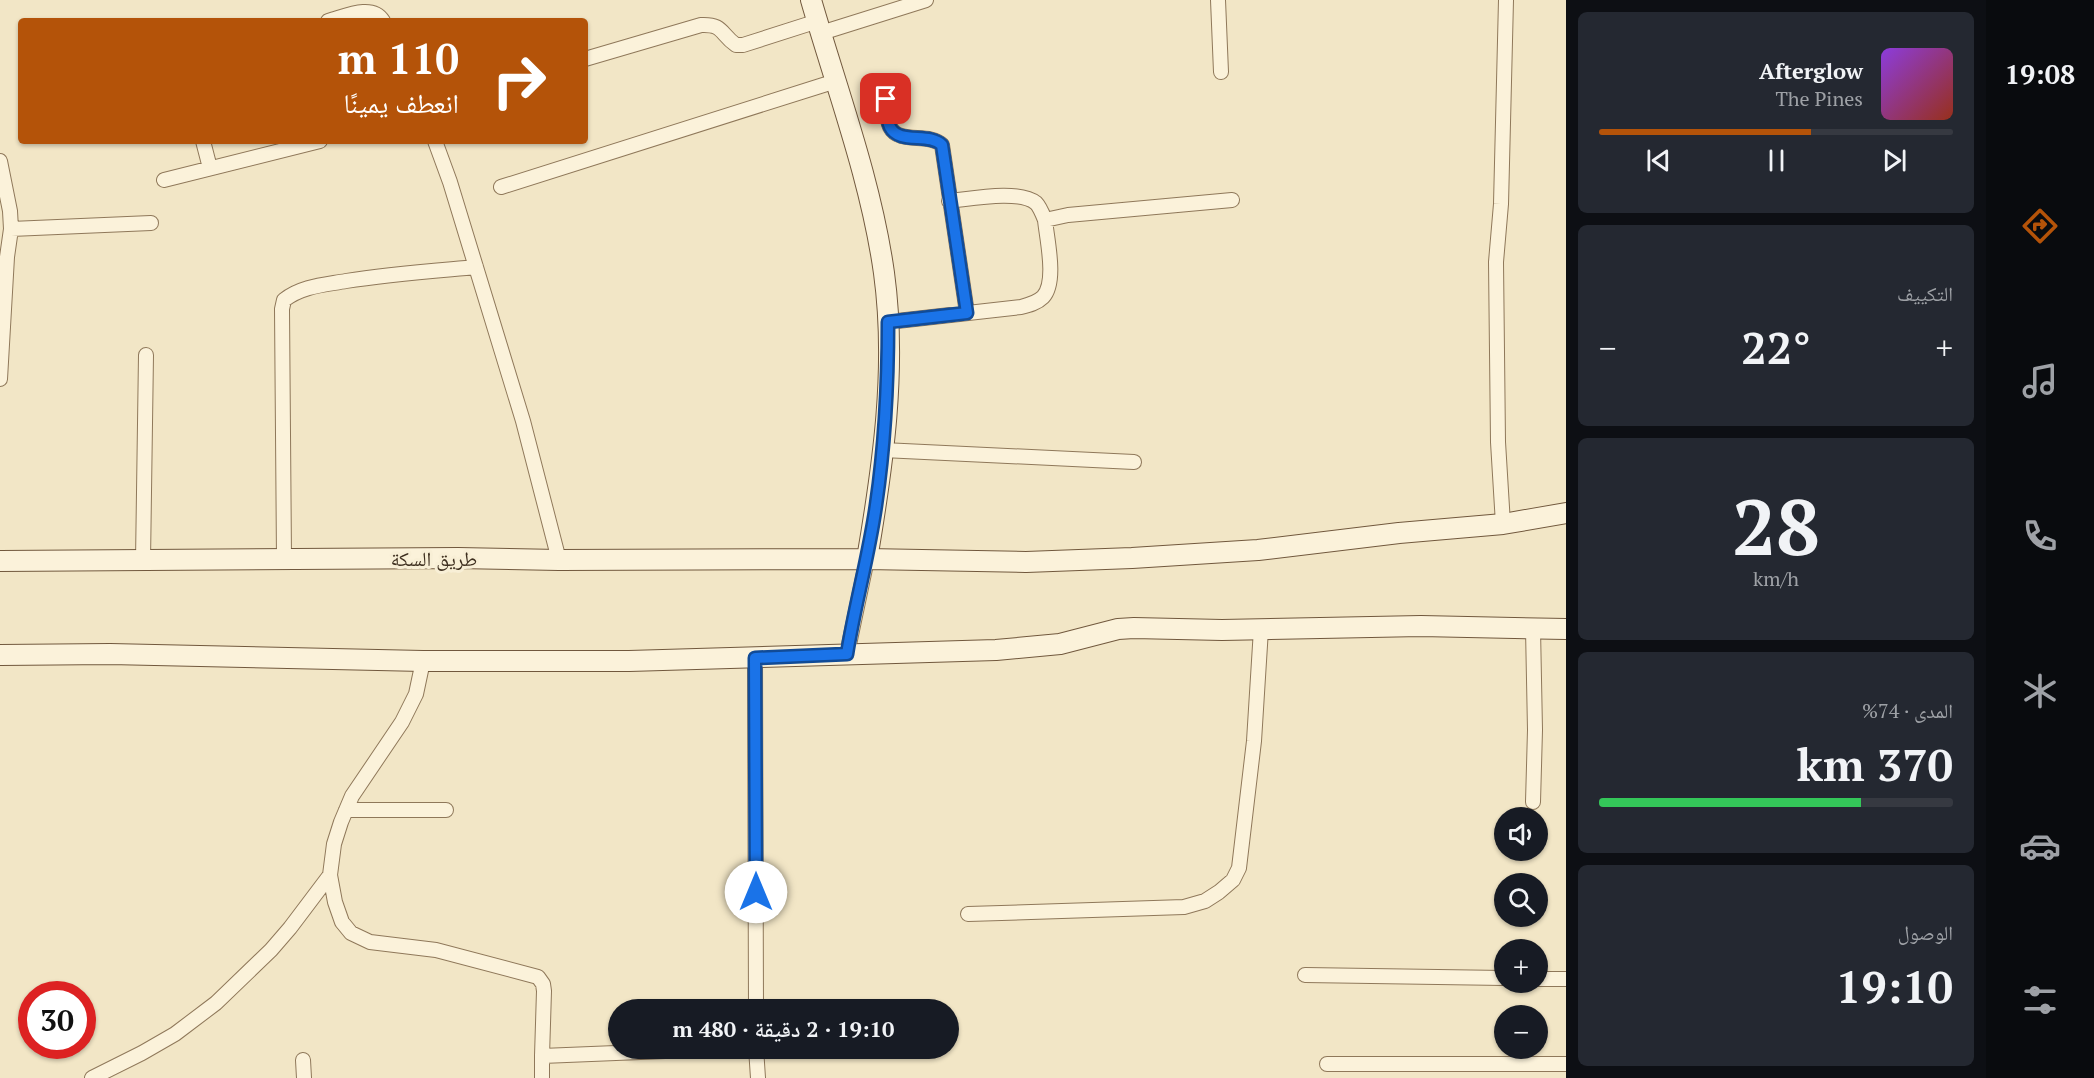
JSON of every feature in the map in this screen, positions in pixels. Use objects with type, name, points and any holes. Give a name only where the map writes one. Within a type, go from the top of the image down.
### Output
[{"type":"main road","points":[[812,0],[852,135],[878,237],[888,322],[888,384],[883,450],[867,559]]},
{"type":"main road","name":"طريق السكة","points":[[0,561],[284,558],[559,561],[867,559],[1026,562],[1186,556],[1258,550],[1399,533],[1503,524],[1566,513]]},
{"type":"main road","points":[[0,655],[100,654],[519,662],[755,658],[996,650],[1060,644],[1118,629],[1134,628],[1261,629],[1421,626],[1566,629]]},
{"type":"street","points":[[588,58],[701,25],[710,24],[720,27],[732,42],[736,45],[743,45],[926,0]]},
{"type":"street","points":[[1218,0],[1221,72]]},
{"type":"street","points":[[1503,524],[1498,431],[1496,262],[1501,204],[1506,0]]},
{"type":"street","points":[[341,18],[370,11],[381,18]]},
{"type":"street","points":[[501,187],[836,81]]},
{"type":"street","points":[[886,99],[889,125],[892,130],[906,137],[933,139],[942,145],[967,313]]},
{"type":"street","points":[[204,144],[210,168]]},
{"type":"street","points":[[164,180],[308,144]]},
{"type":"street","points":[[436,144],[525,430],[559,561]]},
{"type":"street","points":[[0,161],[11,229],[7,249],[0,378]]},
{"type":"street","points":[[888,322],[1021,307],[1043,297],[1051,283],[1045,220],[1038,205],[1019,198],[1000,196],[949,201]]},
{"type":"street","points":[[1045,220],[1068,215],[1232,200]]},
{"type":"street","points":[[11,229],[151,223]]},
{"type":"street","points":[[284,558],[284,300],[294,292],[386,274],[476,267]]},
{"type":"street","points":[[143,561],[146,355]]},
{"type":"street","points":[[883,450],[1134,462]]},
{"type":"street","points":[[847,654],[867,559]]},
{"type":"street","points":[[968,914],[1184,908],[1205,901],[1233,880],[1239,868],[1247,806],[1261,629]]},
{"type":"street","points":[[1533,629],[1535,730],[1533,802]]},
{"type":"street","points":[[755,658],[756,999]]},
{"type":"street","points":[[423,661],[416,694],[402,723],[362,780],[346,810],[334,844],[330,875],[335,902],[342,922],[351,933],[370,942],[436,950],[538,977],[543,984],[544,991],[542,1078]]},
{"type":"street","points":[[346,810],[446,810]]},
{"type":"street","points":[[92,1078],[175,1034],[216,1004],[271,950],[330,875]]},
{"type":"street","points":[[1305,975],[1494,978]]},
{"type":"street","points":[[1548,979],[1566,979]]},
{"type":"street","points":[[542,1056],[608,1053]]},
{"type":"street","points":[[757,1059],[758,1078]]},
{"type":"street","points":[[303,1060],[304,1078]]},
{"type":"street","points":[[1327,1064],[1566,1064]]},
{"type":"route","points":[[756,892],[755,658],[847,654],[867,559],[879,483],[888,384],[888,322],[967,313],[942,145],[933,139],[906,137],[892,130],[889,125],[886,99]]}]
